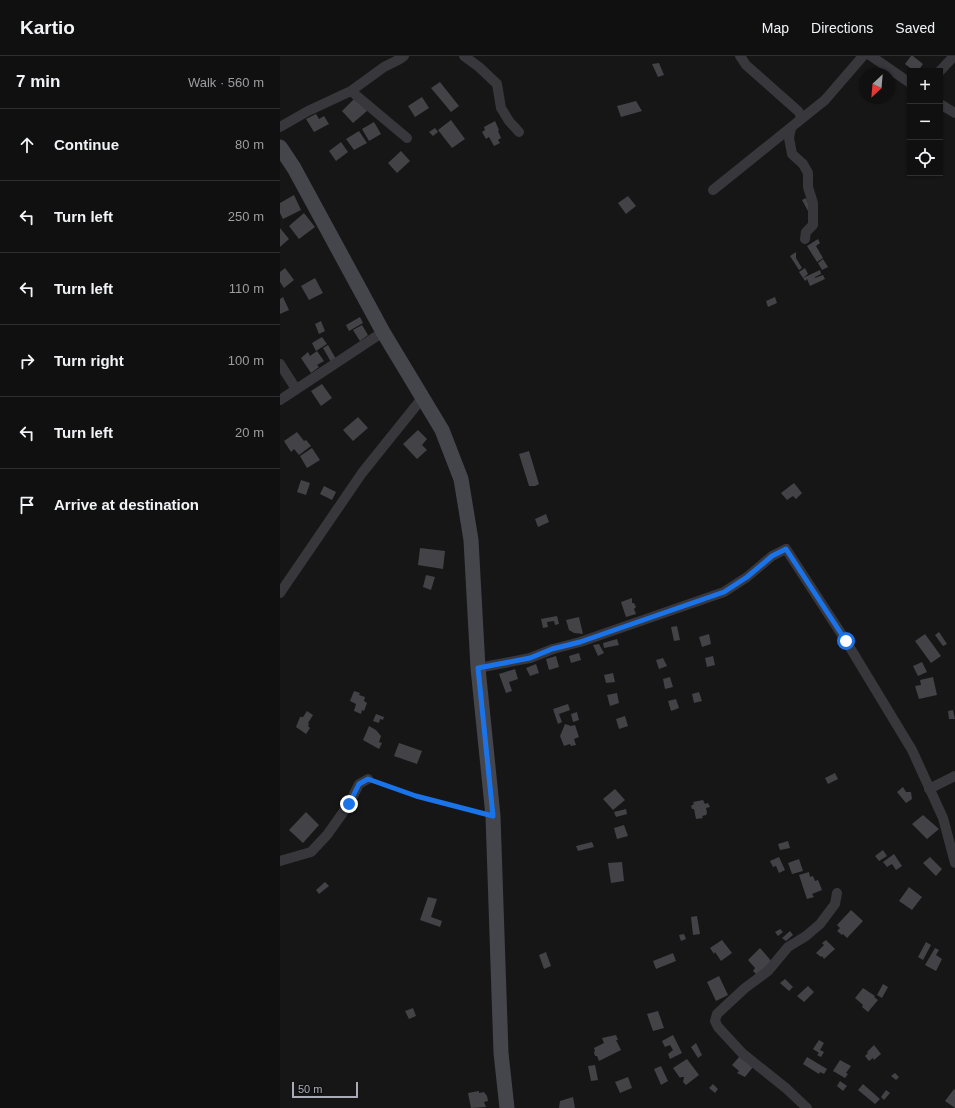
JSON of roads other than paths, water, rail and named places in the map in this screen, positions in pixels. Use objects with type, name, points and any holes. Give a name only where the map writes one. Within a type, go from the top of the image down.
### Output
[{"type":"street","points":[[280,127],[308,111],[351,91],[376,73],[404,56]]},
{"type":"street","points":[[464,56],[479,67],[497,84],[501,108],[509,121],[519,132]]},
{"type":"street","points":[[740,56],[746,65],[798,111],[801,116],[799,121]]},
{"type":"street","points":[[713,190],[825,100],[863,56]]},
{"type":"street","points":[[871,56],[907,81]]},
{"type":"street","points":[[943,68],[954,56]]},
{"type":"street","points":[[351,91],[407,138]]},
{"type":"street","points":[[943,106],[955,113]]},
{"type":"street","points":[[791,128],[789,138],[792,154],[803,164],[808,173],[808,187],[813,203],[813,226],[806,232],[805,239]]},
{"type":"street","points":[[281,153],[294,168],[383,332],[442,430],[461,479],[471,540],[478,668],[493,816],[500,1053],[507,1108]]},
{"type":"street","points":[[280,400],[383,332]]},
{"type":"street","points":[[280,364],[296,389]]},
{"type":"street","points":[[280,593],[362,473],[423,397]]},
{"type":"street","points":[[478,668],[530,658],[552,649],[580,642],[724,592],[747,577],[772,556],[786,549],[846,641],[912,750],[943,818],[955,863]]},
{"type":"street","points":[[929,789],[955,776]]},
{"type":"street","points":[[280,861],[311,852],[327,836],[349,804],[359,784],[368,779]]},
{"type":"street","points":[[807,1108],[742,1053],[715,1022],[717,1014],[745,988],[768,971],[788,947],[806,936],[820,924],[835,904],[837,893]]}]
